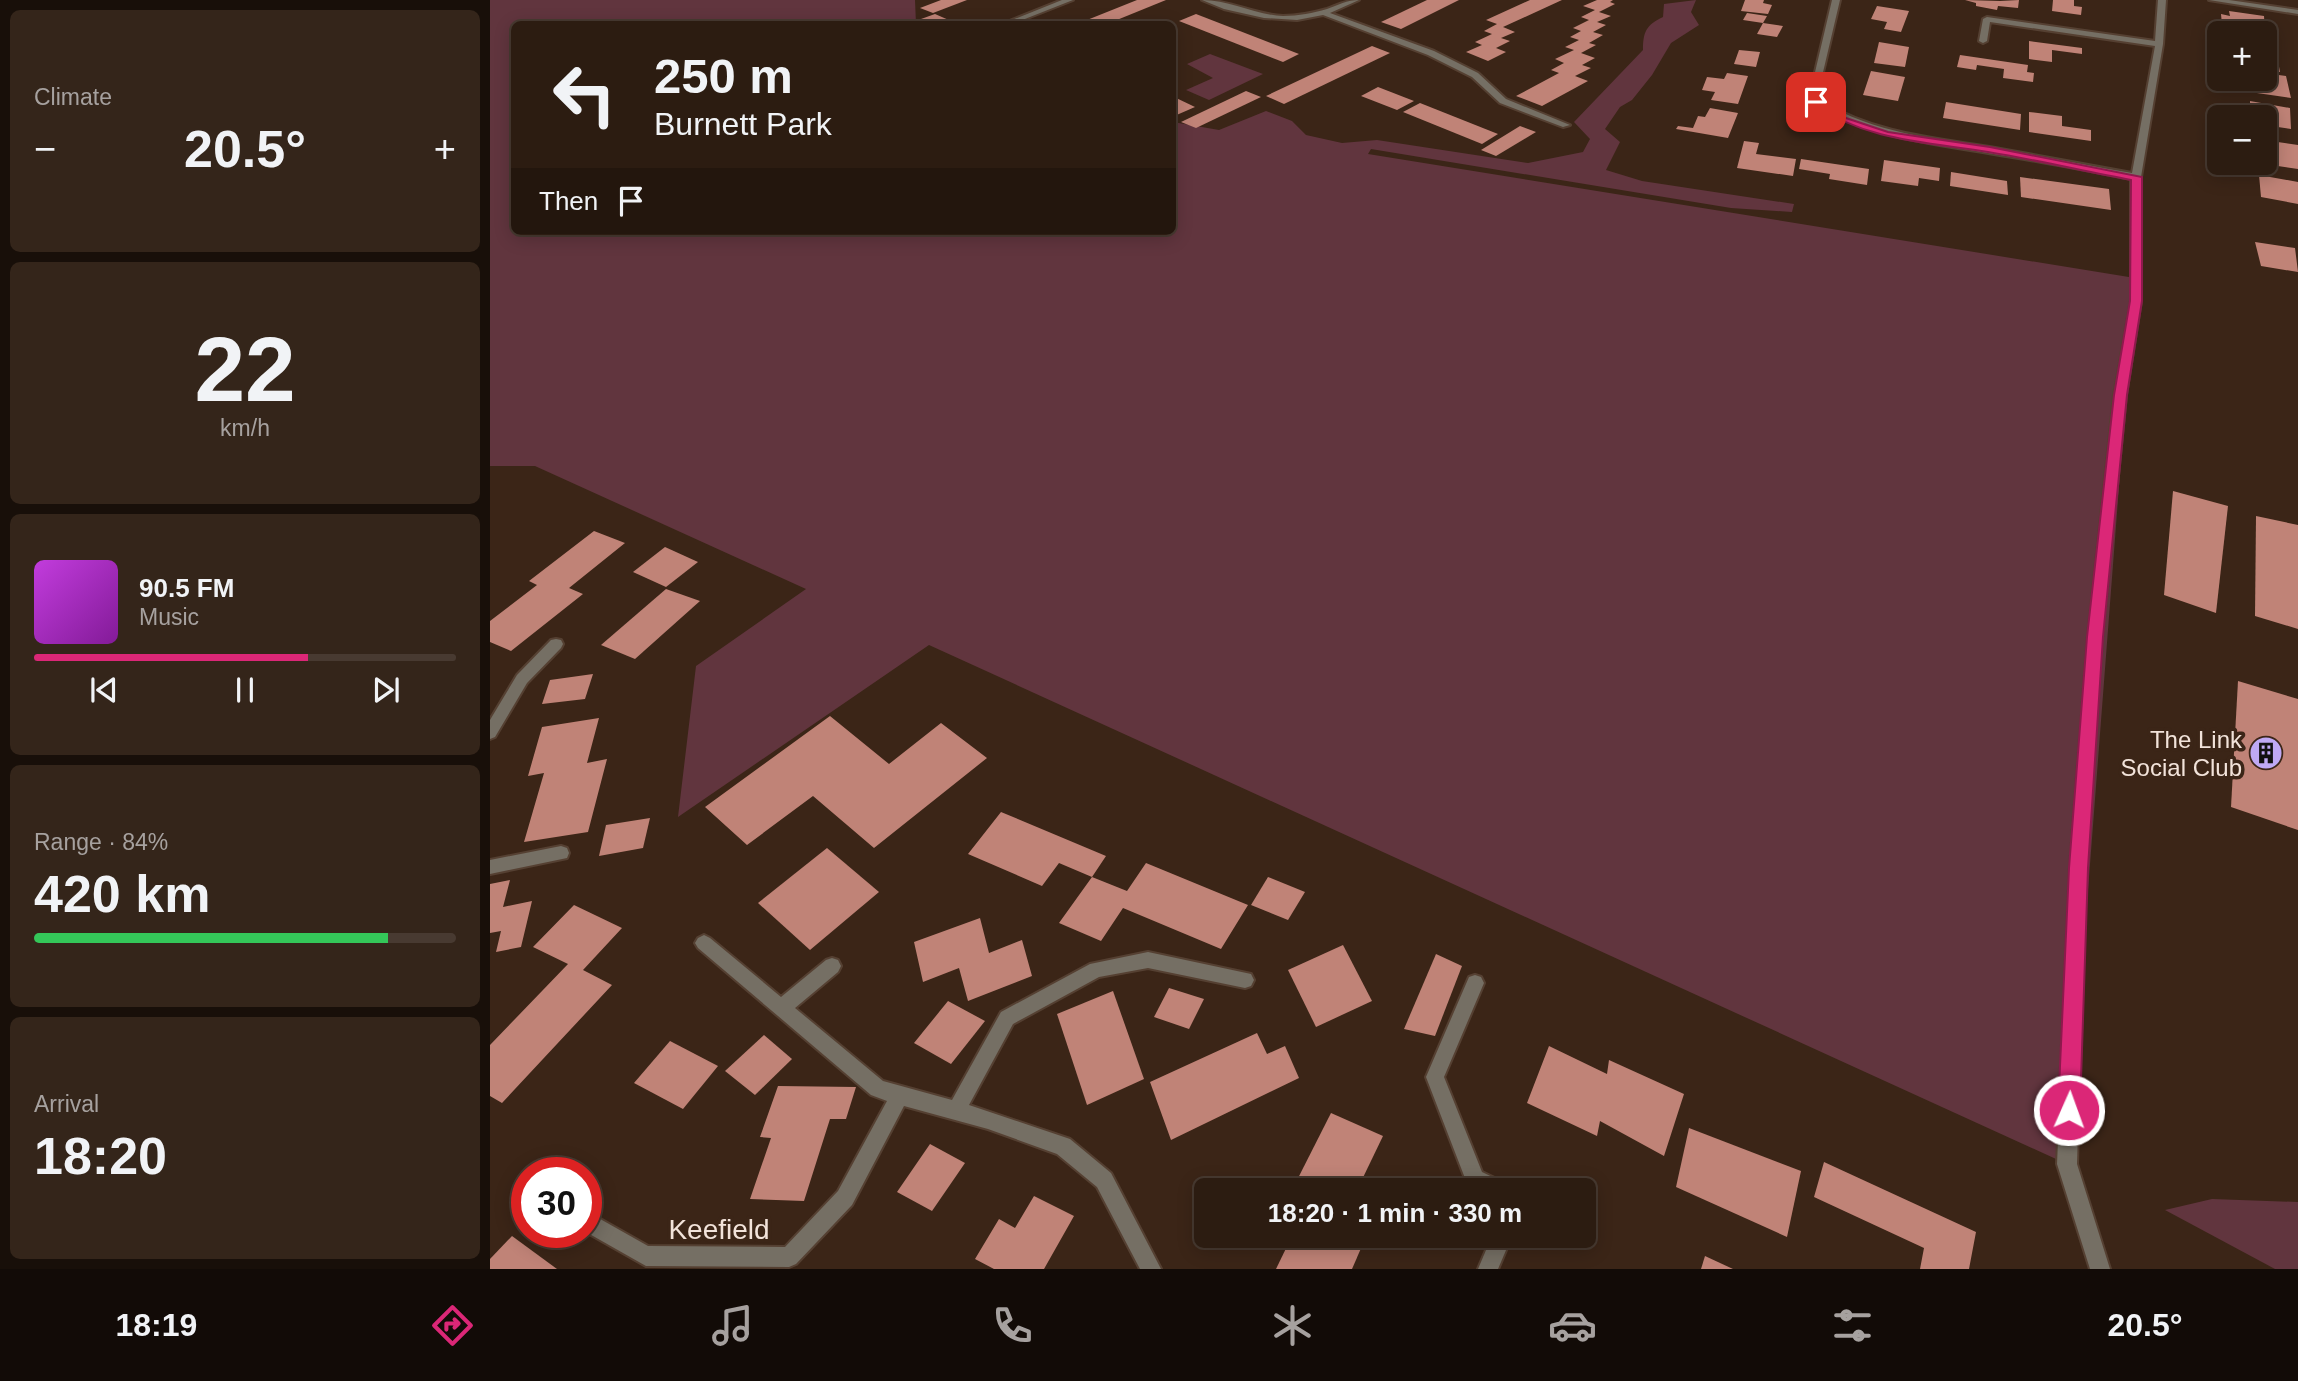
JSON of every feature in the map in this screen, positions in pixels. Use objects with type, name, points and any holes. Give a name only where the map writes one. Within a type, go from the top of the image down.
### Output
[{"type":"street","points":[[1014,21],[1069,0]]},
{"type":"street","points":[[1206,0],[1251,16],[1285,19],[1326,13],[1355,0]]},
{"type":"street","points":[[1836,0],[1816,85],[1816,102],[1843,120],[1886,134],[2136,177]]},
{"type":"street","points":[[2100,1269],[2067,1164],[2081,827],[2095,637],[2120,395],[2136,301],[2136,177],[2159,44],[2162,0]]},
{"type":"street","points":[[2213,0],[2298,12]]},
{"type":"street","points":[[1326,13],[1432,53],[1475,75],[1503,101],[1566,124]]},
{"type":"street","points":[[1983,41],[1987,19],[2159,44]]},
{"type":"street","points":[[490,733],[522,679],[556,645]]},
{"type":"street","points":[[490,867],[561,853]]},
{"type":"street","points":[[704,943],[878,1089],[1063,1146],[1104,1180],[1151,1269]]},
{"type":"street","points":[[956,1111],[1007,1018],[1096,970],[1148,960],[1245,980]]},
{"type":"street","points":[[781,1008],[832,967]]},
{"type":"street","points":[[1475,983],[1435,1077],[1475,1178]]},
{"type":"street","name":"Keefield","points":[[602,1230],[646,1256],[789,1257],[845,1198],[900,1095]]},
{"type":"street","points":[[1488,1269],[1497,1248]]},
{"type":"shaded area","points":[[490,0],[915,0],[916,21],[511,21],[511,235],[1176,235],[1176,123],[1219,130],[1266,111],[1292,121],[1306,135],[1342,143],[1377,140],[1528,163],[1583,152],[1590,139],[1574,122],[1643,50],[1647,30],[1663,17],[1664,4],[1696,0],[1691,12],[1699,25],[1671,43],[1652,75],[1632,100],[1620,107],[1605,129],[1620,142],[1606,170],[1642,181],[1794,204],[1792,212],[1731,208],[1371,149],[1368,154],[2135,278],[2067,1164],[929,645],[678,817],[696,666],[806,589],[535,466],[490,466]]},
{"type":"shaded area","points":[[1210,54],[1263,74],[1209,100],[1186,90],[1213,78],[1187,64]]},
{"type":"shaded area","points":[[2212,1199],[2298,1202],[2298,1269],[2275,1269],[2165,1210]]},
{"type":"building","points":[[941,0],[967,0],[933,13],[920,8]]},
{"type":"building","points":[[1137,0],[1166,0],[1114,21],[1084,21]]},
{"type":"building","points":[[1427,0],[1459,0],[1401,29],[1381,22]]},
{"type":"building","points":[[1530,0],[1562,0],[1503,27],[1515,32],[1501,38],[1510,41],[1496,48],[1506,52],[1488,61],[1466,52],[1482,45],[1475,42],[1492,34],[1484,31],[1497,24],[1486,20]]},
{"type":"building","points":[[1597,0],[1613,0],[1610,2],[1615,4],[1599,12],[1611,16],[1597,22],[1606,25],[1593,32],[1603,35],[1589,43],[1596,45],[1581,53],[1595,58],[1582,65],[1591,68],[1575,76],[1588,81],[1542,106],[1516,96],[1559,73],[1551,70],[1564,63],[1555,59],[1574,50],[1565,47],[1579,40],[1570,37],[1581,31],[1573,28],[1589,20],[1581,17],[1595,10],[1583,6]]},
{"type":"building","points":[[1745,0],[1764,0],[1763,3],[1772,5],[1768,14],[1741,11]]},
{"type":"building","points":[[1965,0],[2019,0],[2018,8],[1998,6],[1997,10],[1976,6],[1976,3]]},
{"type":"building","points":[[2053,0],[2074,0],[2074,6],[2082,7],[2081,15],[2052,11]]},
{"type":"building","points":[[1877,6],[1909,11],[1901,32],[1884,29],[1887,22],[1871,19]]},
{"type":"building","points":[[2229,11],[2264,16],[2264,21],[2222,21],[2221,14],[2230,16]]},
{"type":"building","points":[[1747,13],[1767,16],[1763,23],[1743,20]]},
{"type":"building","points":[[935,14],[951,21],[925,21],[921,19]]},
{"type":"building","points":[[1196,14],[1299,54],[1283,62],[1179,21]]},
{"type":"building","points":[[1763,23],[1783,26],[1777,37],[1757,34]]},
{"type":"building","points":[[2029,41],[2082,48],[2082,54],[2052,50],[2052,62],[2029,59]]},
{"type":"building","points":[[1879,42],[1909,47],[1905,67],[1874,63]]},
{"type":"building","points":[[1372,46],[1390,53],[1284,104],[1266,96]]},
{"type":"building","points":[[1739,50],[1760,52],[1756,67],[1734,64]]},
{"type":"building","points":[[1960,55],[2028,65],[2027,72],[2034,73],[2033,82],[2003,78],[2004,69],[1977,65],[1976,70],[1957,67]]},
{"type":"building","points":[[1871,71],[1905,77],[1898,101],[1863,95]]},
{"type":"building","points":[[1727,73],[1748,76],[1738,104],[1711,100],[1715,92],[1702,90],[1707,77],[1724,79]]},
{"type":"building","points":[[2277,75],[2286,76],[2291,98],[2250,92],[2277,91]]},
{"type":"building","points":[[1378,87],[1414,101],[1397,110],[1361,96]]},
{"type":"building","points":[[1246,91],[1261,97],[1196,128],[1181,122]]},
{"type":"building","points":[[1176,98],[1195,107],[1176,115]]},
{"type":"building","points":[[2250,101],[2273,105],[2250,105]]},
{"type":"building","points":[[1946,102],[2021,114],[2020,130],[1943,118]]},
{"type":"building","points":[[1420,103],[1498,134],[1482,144],[1403,112]]},
{"type":"building","points":[[2277,106],[2290,108],[2291,129],[2277,127]]},
{"type":"building","points":[[1710,108],[1738,113],[1728,138],[1676,129],[1678,126],[1693,128],[1698,116],[1705,117]]},
{"type":"building","points":[[2029,112],[2062,116],[2062,126],[2091,130],[2091,141],[2029,132]]},
{"type":"building","points":[[1520,126],[1536,132],[1496,156],[1481,150]]},
{"type":"building","points":[[1744,141],[1759,143],[1756,154],[1796,159],[1793,176],[1737,168]]},
{"type":"building","points":[[2277,142],[2298,145],[2298,169],[2277,166]]},
{"type":"building","points":[[1801,159],[1869,169],[1867,185],[1829,179],[1830,174],[1799,169]]},
{"type":"building","points":[[1884,160],[1940,168],[1939,181],[1919,178],[1918,186],[1881,181]]},
{"type":"building","points":[[1951,172],[2007,181],[2008,195],[1950,186]]},
{"type":"building","points":[[2259,175],[2298,182],[2298,204],[2261,197]]},
{"type":"building","points":[[2020,177],[2109,189],[2111,210],[2021,197]]},
{"type":"building","points":[[2255,242],[2295,248],[2298,272],[2261,266]]},
{"type":"building","points":[[2173,491],[2228,506],[2216,613],[2164,595]]},
{"type":"building","points":[[2256,516],[2298,525],[2298,629],[2255,616]]},
{"type":"building","points":[[594,531],[625,543],[569,588],[583,594],[511,651],[490,642],[490,621],[537,585],[529,581]]},
{"type":"building","points":[[665,547],[698,562],[666,587],[633,572]]},
{"type":"building","points":[[666,589],[700,601],[635,659],[601,645]]},
{"type":"building","points":[[593,674],[585,699],[542,704],[550,680]]},
{"type":"building","name":"The Link Social Club","points":[[2238,681],[2298,699],[2298,830],[2231,807]]},
{"type":"building","points":[[830,716],[889,764],[941,723],[987,758],[874,848],[813,796],[747,845],[705,807]]},
{"type":"building","points":[[599,718],[587,763],[607,759],[588,832],[524,842],[544,773],[528,776],[542,727]]},
{"type":"building","points":[[1001,812],[1106,856],[1092,877],[1059,863],[1042,886],[968,854]]},
{"type":"building","points":[[650,818],[643,848],[599,856],[606,825]]},
{"type":"building","points":[[827,848],[879,892],[810,950],[758,903]]},
{"type":"building","points":[[1146,863],[1248,905],[1221,949],[1123,908],[1101,941],[1059,923],[1092,877],[1127,891]]},
{"type":"building","points":[[1268,877],[1305,892],[1288,920],[1251,905]]},
{"type":"building","points":[[510,880],[503,907],[532,901],[521,947],[496,952],[501,931],[490,933],[490,884]]},
{"type":"building","points":[[574,905],[622,928],[583,970],[612,985],[502,1103],[490,1096],[490,1045],[568,964],[533,947]]},
{"type":"building","points":[[980,918],[989,953],[1022,940],[1032,976],[968,1001],[959,968],[923,982],[914,942]]},
{"type":"building","points":[[1343,945],[1372,1001],[1316,1027],[1288,970]]},
{"type":"building","points":[[1436,954],[1462,966],[1435,1036],[1404,1029]]},
{"type":"building","points":[[1169,988],[1204,999],[1189,1029],[1154,1017]]},
{"type":"building","points":[[1113,991],[1144,1079],[1087,1105],[1057,1014]]},
{"type":"building","points":[[948,1001],[985,1021],[951,1064],[914,1043]]},
{"type":"building","points":[[1257,1033],[1267,1054],[1285,1046],[1299,1078],[1171,1140],[1150,1082]]},
{"type":"building","points":[[764,1035],[792,1059],[755,1095],[725,1071]]},
{"type":"building","points":[[670,1041],[718,1066],[683,1109],[634,1083]]},
{"type":"building","points":[[1549,1046],[1607,1074],[1609,1060],[1684,1094],[1664,1156],[1600,1121],[1597,1136],[1527,1103]]},
{"type":"building","points":[[778,1086],[856,1087],[846,1119],[830,1119],[804,1201],[750,1199],[771,1138],[760,1137]]},
{"type":"building","points":[[1331,1113],[1383,1136],[1363,1178],[1298,1178]]},
{"type":"building","points":[[1689,1128],[1801,1171],[1787,1237],[1676,1187]]},
{"type":"building","points":[[930,1144],[965,1163],[932,1211],[897,1192]]},
{"type":"building","points":[[1824,1162],[1976,1232],[1969,1269],[1920,1269],[1924,1248],[1814,1197]]},
{"type":"building","points":[[1034,1196],[1074,1216],[1044,1269],[994,1269],[975,1259],[999,1219],[1015,1228]]},
{"type":"building","points":[[511,1237],[511,1248],[528,1248],[557,1269],[490,1269],[490,1259]]},
{"type":"building","points":[[1286,1248],[1361,1248],[1352,1269],[1276,1269]]},
{"type":"building","points":[[1705,1256],[1733,1269],[1701,1269]]},
{"type":"place","name":"The Link Social Club","points":[[2266,753]]},
{"type":"route","points":[[1816,102],[1843,120],[1886,134],[2136,177],[2136,301],[2120,395],[2095,637],[2078,868],[2069,1110]]}]
